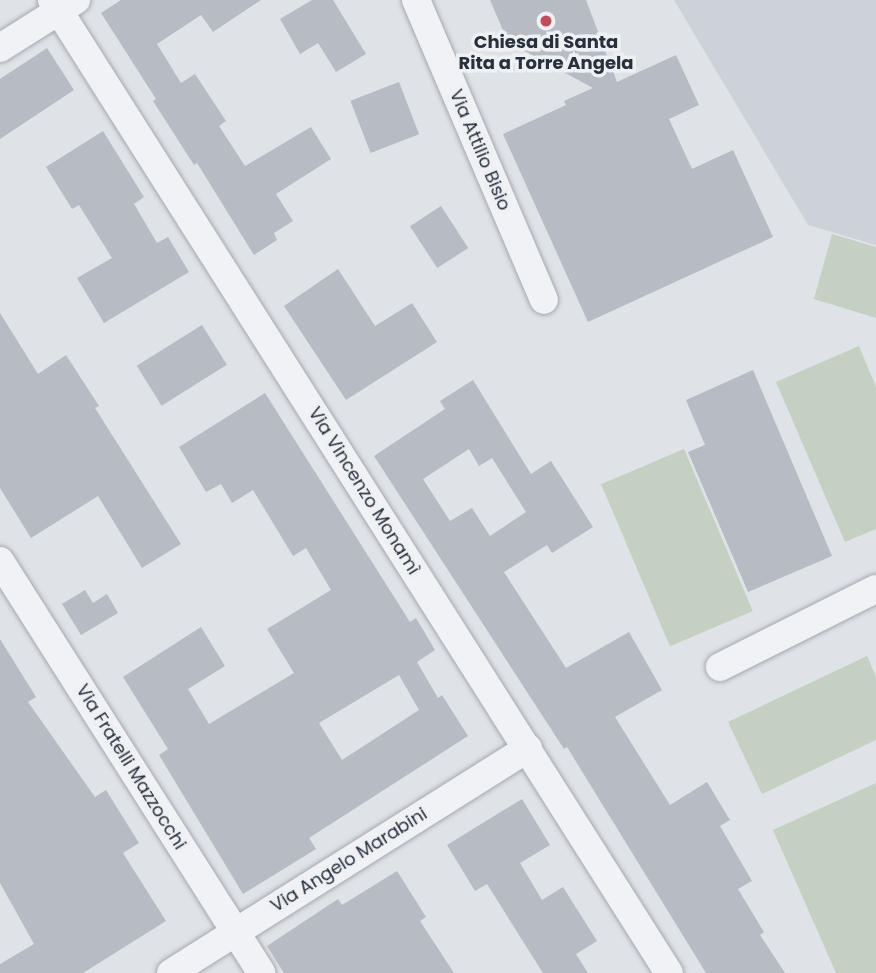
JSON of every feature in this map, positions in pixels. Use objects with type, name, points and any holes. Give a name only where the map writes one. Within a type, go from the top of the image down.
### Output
[{"type":"street","name":"Via Attilio Bisio","points":[[416,0],[544,300]]},
{"type":"street","points":[[0,48],[62,4]]},
{"type":"street","name":"Via Vincenzo Monamì","points":[[62,4],[669,973]]},
{"type":"street","name":"Via Fratelli Mazzocchi","points":[[0,561],[261,973]]},
{"type":"street","points":[[720,667],[876,589]]},
{"type":"street","name":"Via Angelo Marabini","points":[[171,973],[528,748]]},
{"type":"shaded area","points":[[674,0],[876,0],[876,245],[808,225]]},
{"type":"green space","points":[[832,234],[876,247],[876,318],[814,299]]},
{"type":"green space","points":[[859,346],[876,387],[876,529],[845,542],[776,382]]},
{"type":"green space","points":[[684,449],[753,611],[670,646],[601,484]]},
{"type":"green space","points":[[867,656],[876,677],[876,740],[762,794],[728,722]]},
{"type":"green space","points":[[876,783],[876,973],[836,973],[773,830]]},
{"type":"building","points":[[121,0],[261,0],[213,32],[201,15],[157,44],[181,83],[195,74],[226,121],[219,126],[245,166],[311,127],[331,159],[276,194],[293,221],[274,233],[277,240],[254,255],[197,163],[194,165],[153,101],[156,99],[101,13]]},
{"type":"building","points":[[312,0],[333,0],[366,54],[336,72],[318,43],[300,54],[280,19]]},
{"type":"building","points":[[490,0],[586,0],[617,82],[676,55],[699,105],[669,119],[692,169],[733,150],[773,237],[588,322],[503,134],[566,105],[564,101],[593,88],[508,42]]},
{"type":"building","points":[[47,48],[74,90],[0,139],[0,79]]},
{"type":"building","points":[[399,82],[419,134],[371,153],[350,101]]},
{"type":"building","points":[[103,131],[144,197],[134,204],[157,243],[168,237],[189,272],[104,323],[77,278],[112,258],[79,205],[72,209],[46,167]]},
{"type":"building","points":[[441,206],[468,248],[437,268],[410,226]]},
{"type":"building","points":[[338,269],[375,326],[412,303],[437,342],[346,400],[284,306]]},
{"type":"building","points":[[0,313],[38,374],[66,355],[99,406],[95,408],[181,544],[142,568],[98,496],[31,538],[0,488]]},
{"type":"building","points":[[202,325],[227,365],[162,406],[137,366]]},
{"type":"building","points":[[753,370],[832,556],[748,592],[688,452],[705,445],[686,400]]},
{"type":"building","points":[[473,380],[531,474],[551,461],[593,527],[552,553],[547,545],[504,572],[566,668],[629,632],[662,690],[615,717],[670,805],[707,782],[730,820],[720,826],[752,881],[738,889],[764,932],[760,935],[785,973],[706,973],[567,747],[564,749],[374,456],[445,409],[440,401]],"holes":[[[469,449],[479,466],[492,458],[526,512],[490,536],[472,508],[450,521],[423,479]]]},
{"type":"building","points":[[265,393],[410,622],[416,618],[435,650],[417,662],[438,698],[442,695],[468,736],[309,838],[316,849],[243,894],[159,755],[168,749],[123,677],[201,627],[225,666],[188,689],[209,724],[294,673],[267,629],[331,590],[306,548],[293,556],[253,490],[232,503],[221,484],[206,492],[179,447]],"holes":[[[399,675],[419,710],[342,760],[319,723]]]},
{"type":"building","points":[[85,590],[93,603],[107,594],[118,613],[81,635],[62,604]]},
{"type":"building","points":[[0,639],[36,697],[28,702],[95,797],[106,790],[139,843],[123,853],[166,921],[83,973],[0,973],[0,964],[34,944],[0,883]]},
{"type":"building","points":[[522,799],[550,845],[520,863],[542,900],[563,887],[597,941],[576,954],[588,973],[543,973],[487,884],[475,891],[447,845]]},
{"type":"building","points":[[397,871],[426,917],[420,921],[454,973],[284,973],[267,946],[338,899],[342,905]]},
{"type":"place","name":"Chiesa di Santa Rita a Torre Angela","points":[[546,21]]}]
